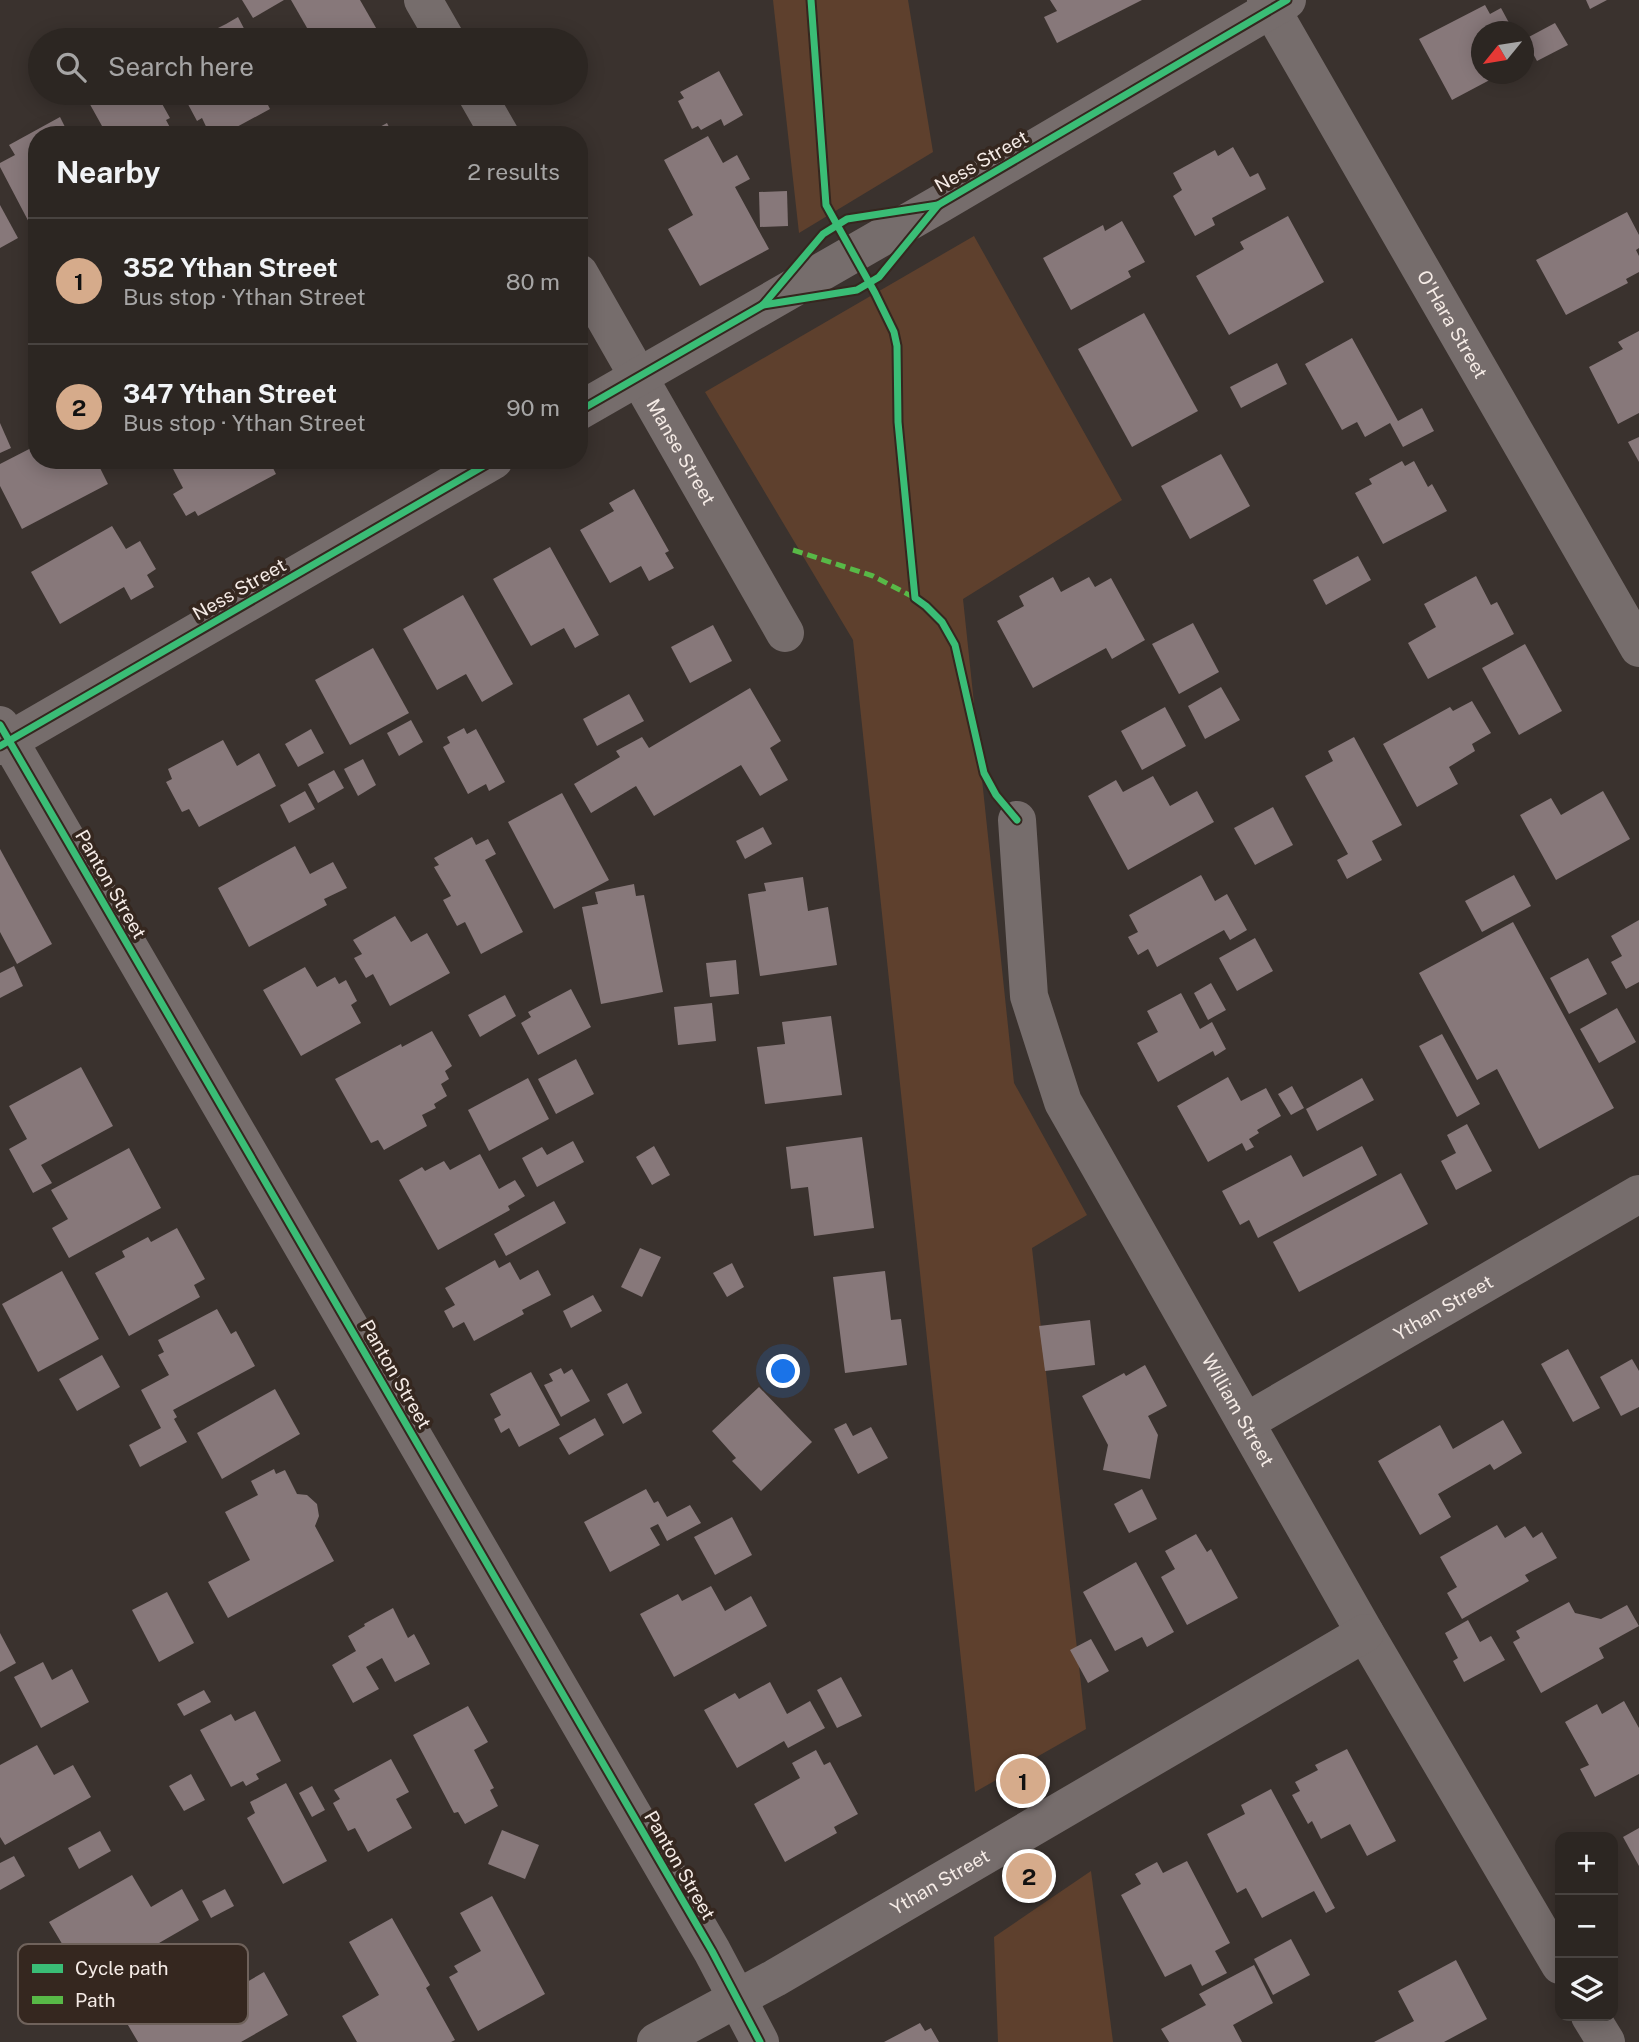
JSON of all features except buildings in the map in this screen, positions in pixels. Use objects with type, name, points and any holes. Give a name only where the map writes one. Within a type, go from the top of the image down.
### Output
[{"type":"street","points":[[423,0],[439,28]]},
{"type":"street","name":"Ness Street","points":[[588,406],[938,205],[1275,3]]},
{"type":"street","name":"O'Hara Street","points":[[1275,3],[1639,648]]},
{"type":"street","points":[[483,105],[495,126]]},
{"type":"street","name":"Manse Street","points":[[588,288],[785,633]]},
{"type":"street","name":"Ness Street","points":[[3,737],[478,469]]},
{"type":"street","name":"Panton Street","points":[[3,737],[712,1951],[760,2042]]},
{"type":"street","name":"William Street","points":[[1017,820],[1029,996],[1063,1102],[1365,1633],[1556,1958]]},
{"type":"street","name":"Ythan Street","points":[[1245,1422],[1639,1194]]},
{"type":"street","name":"Ythan Street","points":[[656,2042],[775,1978],[1365,1633]]},
{"type":"street","points":[[1593,2021],[1606,2042]]},
{"type":"shaded area","points":[[773,0],[908,0],[933,152],[799,233]]},
{"type":"shaded area","points":[[974,236],[1122,500],[963,599],[1014,1083],[1087,1215],[1032,1248],[1086,1729],[975,1792],[853,640],[705,392]]},
{"type":"shaded area","points":[[1091,1871],[1113,2042],[998,2042],[994,1937]]},
{"type":"marked path","points":[[793,550],[873,576],[915,598]]},
{"type":"cycle path","points":[[811,0],[826,205],[875,293],[894,332],[897,346],[898,422],[915,598],[942,622],[955,645],[984,773],[996,795],[1017,820]]},
{"type":"cycle path","points":[[763,305],[857,290],[879,277],[938,205],[1287,0]]},
{"type":"cycle path","points":[[588,406],[763,305],[823,234],[847,219],[938,205]]},
{"type":"cycle path","points":[[0,746],[478,469]]},
{"type":"cycle path","points":[[0,725],[712,1951],[760,2042]]},
{"type":"place","name":"352 Ythan Street","points":[[1023,1781]]},
{"type":"place","name":"347 Ythan Street","points":[[1029,1876]]}]
